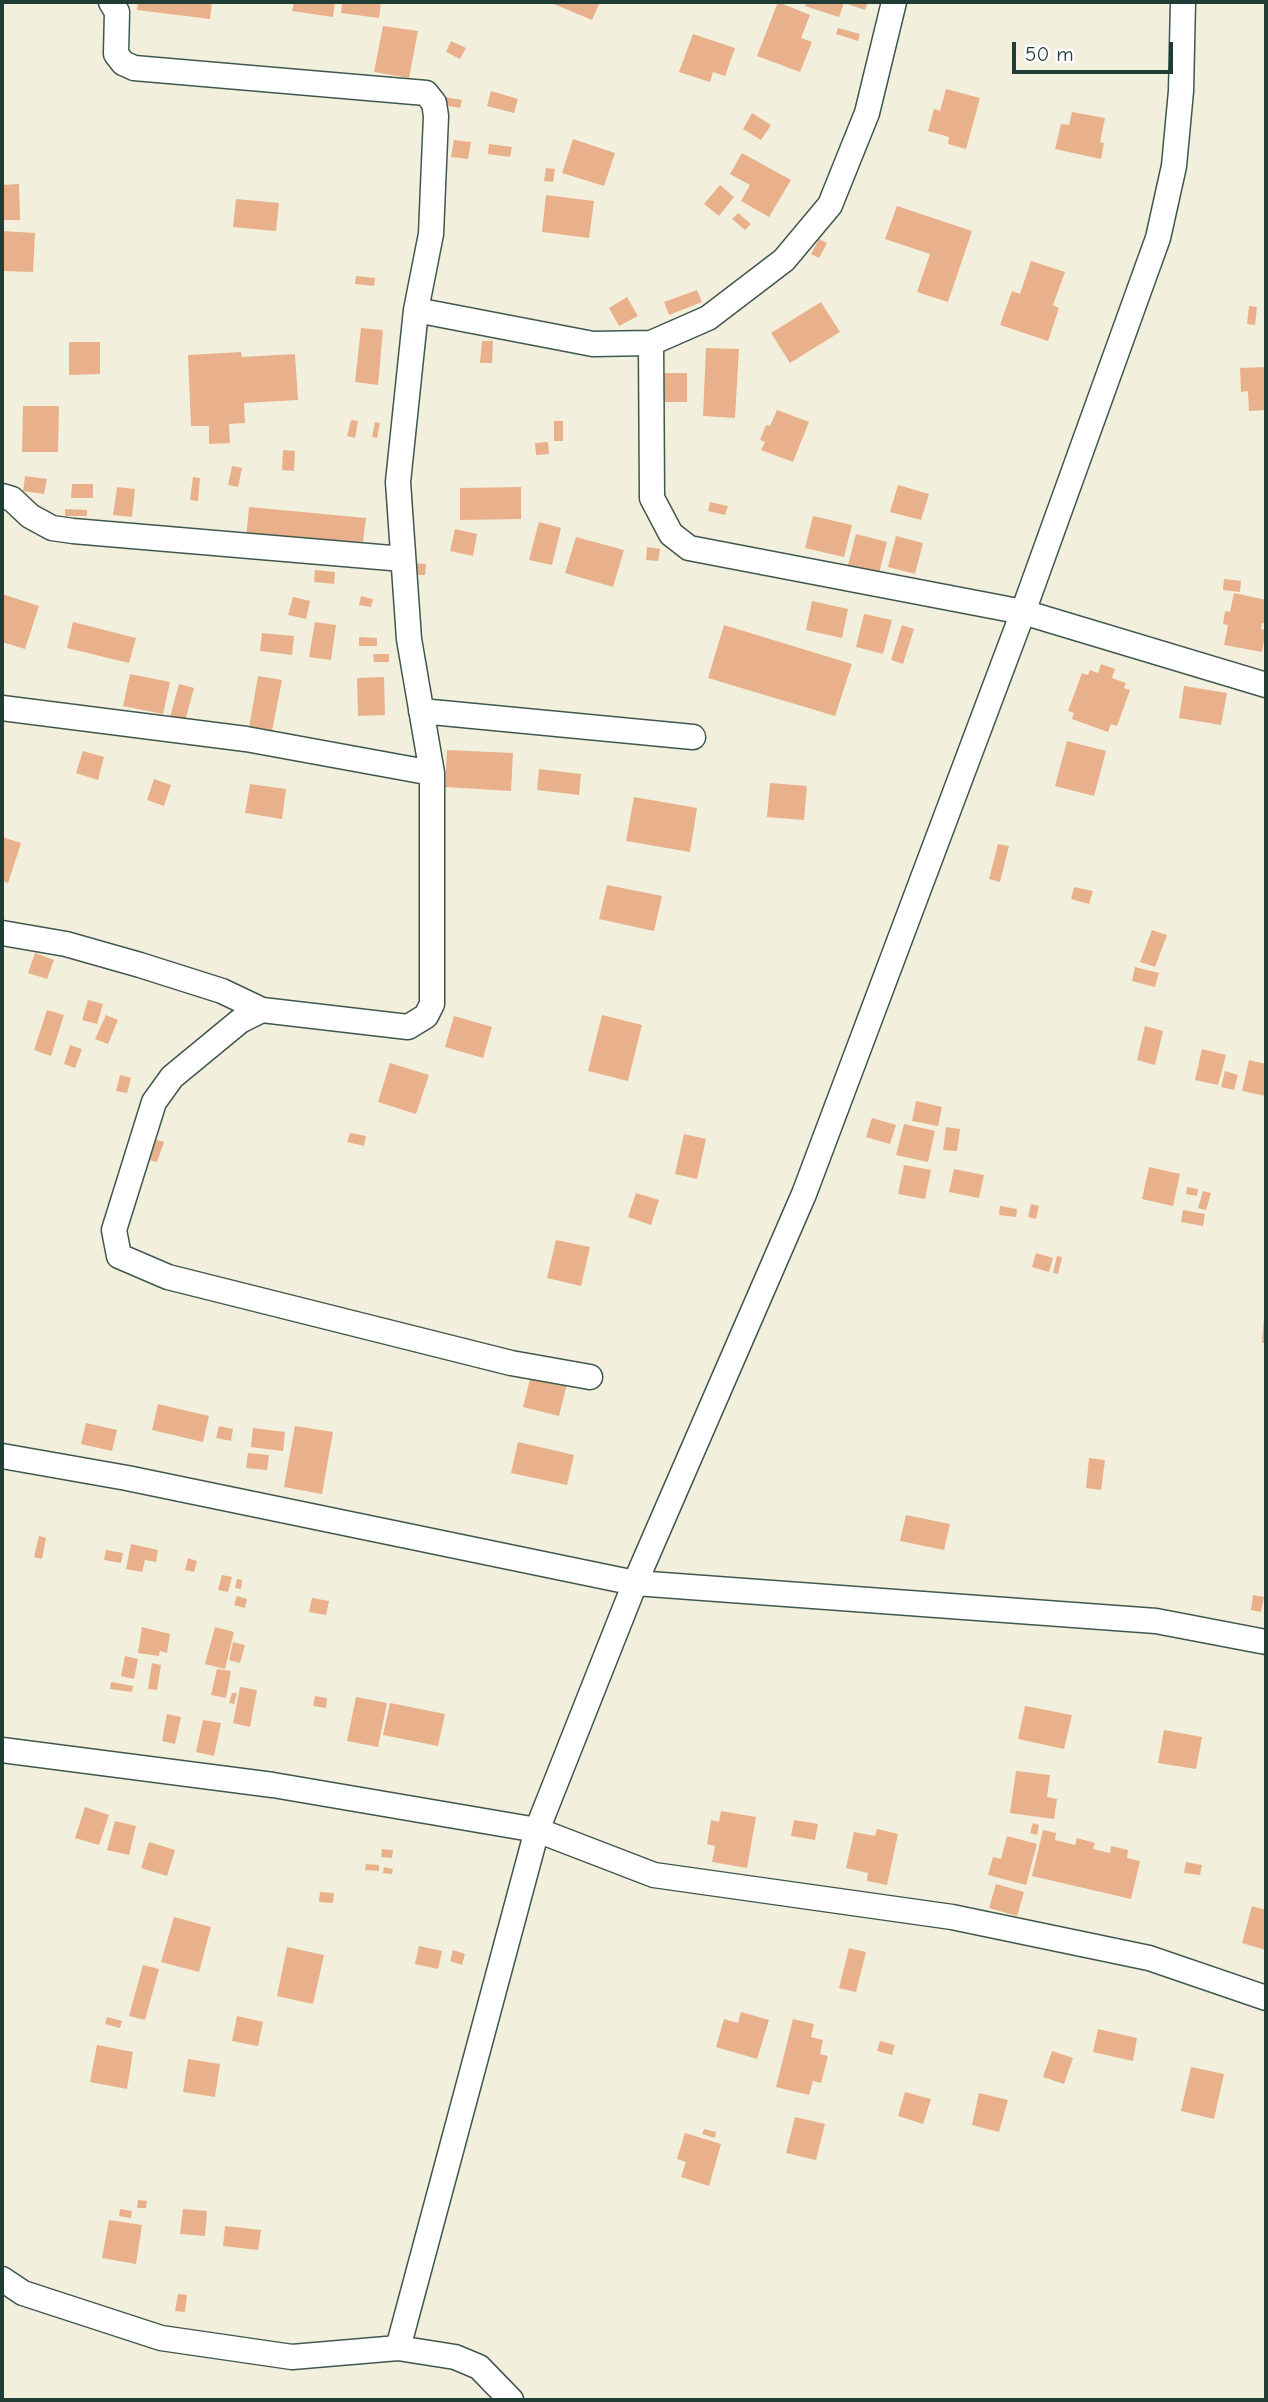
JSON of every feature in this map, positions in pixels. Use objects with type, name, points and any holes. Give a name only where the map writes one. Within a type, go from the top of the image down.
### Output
[{"type":"street","points":[[2,933],[66,944],[139,965],[222,991],[262,1010],[408,1027],[426,1016],[432,1004],[432,773],[409,639],[398,482],[416,310],[431,234],[436,116],[434,103],[426,93],[134,68],[123,64],[116,54],[117,12],[111,2]]},
{"type":"street","points":[[416,310],[593,344],[651,343],[708,318],[773,269],[830,205],[867,113],[894,2]]},
{"type":"street","points":[[398,2348],[537,1830],[635,1583],[804,1194],[1023,612],[1157,239],[1174,166],[1181,91],[1183,2]]},
{"type":"street","points":[[651,343],[652,498],[671,534],[689,548],[1023,612],[1266,685]]},
{"type":"street","points":[[2,496],[12,499],[30,516],[52,528],[403,559]]},
{"type":"street","points":[[2,708],[246,739],[432,773]]},
{"type":"street","points":[[421,711],[693,737]]},
{"type":"street","points":[[262,1010],[240,1021],[172,1077],[154,1102],[114,1230],[119,1256],[168,1277],[511,1363],[590,1377]]},
{"type":"street","points":[[2,1456],[141,1481],[635,1583],[1156,1621],[1266,1642]]},
{"type":"street","points":[[2,1750],[273,1786],[537,1830],[654,1875],[965,1920],[1149,1958],[1266,1998]]},
{"type":"street","points":[[2,2279],[23,2293],[161,2338],[292,2357],[398,2348],[455,2357],[479,2367],[511,2400]]},
{"type":"building","points":[[138,2],[212,2],[210,19],[137,10]]},
{"type":"building","points":[[294,2],[335,2],[333,17],[292,11]]},
{"type":"building","points":[[342,2],[381,2],[379,18],[341,13]]},
{"type":"building","points":[[549,2],[600,2],[592,20]]},
{"type":"building","points":[[778,2],[810,15],[801,38],[812,42],[800,72],[757,56]]},
{"type":"building","points":[[807,2],[868,2],[865,10],[844,3],[839,17],[805,6]]},
{"type":"building","points":[[383,26],[418,31],[409,78],[374,72]]},
{"type":"building","points":[[838,28],[860,34],[858,41],[836,34]]},
{"type":"building","points":[[693,34],[735,48],[725,76],[713,72],[710,82],[679,72]]},
{"type":"building","points":[[451,41],[466,48],[460,59],[446,52]]},
{"type":"building","points":[[946,89],[980,98],[966,149],[948,144],[949,137],[928,131],[934,109],[940,111]]},
{"type":"building","points":[[491,91],[518,99],[514,113],[487,106]]},
{"type":"building","points":[[445,97],[462,100],[460,108],[444,105]]},
{"type":"building","points":[[1072,112],[1105,118],[1100,142],[1104,143],[1101,159],[1055,149],[1061,124],[1069,125]]},
{"type":"building","points":[[752,113],[771,125],[761,140],[743,129]]},
{"type":"building","points":[[573,139],[615,153],[604,186],[562,173]]},
{"type":"building","points":[[454,140],[471,142],[468,159],[451,157]]},
{"type":"building","points":[[489,144],[512,147],[510,157],[488,154]]},
{"type":"building","points":[[742,153],[791,180],[769,217],[741,201],[750,185],[730,174]]},
{"type":"building","points":[[546,168],[555,169],[553,182],[544,181]]},
{"type":"building","points":[[19,184],[20,220],[2,220],[2,185]]},
{"type":"building","points":[[720,185],[734,197],[719,216],[704,204]]},
{"type":"building","points":[[546,195],[594,201],[589,238],[542,232]]},
{"type":"building","points":[[236,199],[279,203],[276,231],[233,227]]},
{"type":"building","points":[[897,206],[972,231],[948,302],[917,292],[930,254],[885,239]]},
{"type":"building","points":[[738,213],[751,224],[745,230],[732,219]]},
{"type":"building","points":[[2,231],[35,233],[33,272],[2,271]]},
{"type":"building","points":[[819,239],[827,243],[819,258],[811,254]]},
{"type":"building","points":[[1031,261],[1065,272],[1053,305],[1059,308],[1048,341],[1000,325],[1012,291],[1020,294]]},
{"type":"building","points":[[356,276],[375,278],[374,286],[355,284]]},
{"type":"building","points":[[697,290],[702,302],[669,315],[664,302]]},
{"type":"building","points":[[627,297],[638,316],[619,326],[609,308]]},
{"type":"building","points":[[821,302],[840,332],[790,363],[771,333]]},
{"type":"building","points":[[1249,306],[1257,307],[1255,325],[1247,324]]},
{"type":"building","points":[[361,328],[383,330],[378,385],[355,382]]},
{"type":"building","points":[[482,341],[493,341],[492,363],[480,363]]},
{"type":"building","points":[[69,342],[100,342],[100,374],[69,375]]},
{"type":"building","points":[[706,348],[739,349],[735,418],[703,416]]},
{"type":"building","points":[[241,352],[242,357],[295,354],[298,400],[244,403],[245,423],[229,424],[230,443],[209,444],[209,426],[191,426],[188,355]]},
{"type":"building","points":[[1266,367],[1266,410],[1249,411],[1248,391],[1241,392],[1240,368]]},
{"type":"building","points":[[663,373],[687,373],[687,402],[663,402]]},
{"type":"building","points":[[23,406],[59,406],[58,452],[22,452]]},
{"type":"building","points":[[777,410],[809,422],[793,462],[761,450],[765,442],[760,440],[766,425],[770,426]]},
{"type":"building","points":[[351,420],[358,421],[355,438],[347,436]]},
{"type":"building","points":[[554,421],[563,421],[563,441],[554,441]]},
{"type":"building","points":[[375,422],[380,423],[377,438],[372,437]]},
{"type":"building","points":[[548,442],[549,454],[536,455],[535,443]]},
{"type":"building","points":[[283,450],[295,451],[294,471],[282,470]]},
{"type":"building","points":[[232,466],[242,468],[238,487],[228,485]]},
{"type":"building","points":[[25,476],[47,479],[44,494],[23,491]]},
{"type":"building","points":[[193,477],[200,478],[198,501],[190,500]]},
{"type":"building","points":[[72,484],[93,484],[93,498],[71,498]]},
{"type":"building","points":[[898,485],[929,494],[921,520],[890,512]]},
{"type":"building","points":[[117,487],[135,489],[132,517],[113,515]]},
{"type":"building","points":[[521,487],[521,519],[460,520],[460,488]]},
{"type":"building","points":[[710,502],[728,506],[725,515],[708,511]]},
{"type":"building","points":[[249,507],[366,518],[362,550],[246,539]]},
{"type":"building","points":[[65,509],[87,510],[87,516],[65,516]]},
{"type":"building","points":[[813,516],[852,525],[844,557],[805,548]]},
{"type":"building","points":[[539,522],[561,528],[552,565],[529,560]]},
{"type":"building","points":[[455,529],[477,534],[473,556],[450,551]]},
{"type":"building","points":[[856,534],[887,542],[878,577],[847,569]]},
{"type":"building","points":[[896,536],[923,543],[915,574],[888,567]]},
{"type":"building","points":[[576,537],[624,550],[613,587],[565,573]]},
{"type":"building","points":[[647,547],[660,549],[658,561],[646,560]]},
{"type":"building","points":[[413,563],[426,564],[425,575],[412,575]]},
{"type":"building","points":[[315,570],[335,572],[334,584],[314,582]]},
{"type":"building","points":[[1224,579],[1241,581],[1240,592],[1223,590]]},
{"type":"building","points":[[1234,593],[1266,600],[1266,624],[1262,623],[1261,629],[1266,630],[1262,652],[1224,645],[1228,625],[1223,624],[1225,611],[1230,612]]},
{"type":"building","points":[[2,594],[39,606],[25,649],[2,642]]},
{"type":"building","points":[[361,596],[373,599],[371,607],[359,605]]},
{"type":"building","points":[[293,597],[310,601],[306,619],[288,615]]},
{"type":"building","points":[[812,601],[848,609],[842,638],[806,630]]},
{"type":"building","points":[[864,614],[892,620],[883,654],[856,647]]},
{"type":"building","points":[[73,622],[136,638],[129,663],[67,648]]},
{"type":"building","points":[[315,622],[336,625],[331,660],[309,657]]},
{"type":"building","points":[[724,625],[852,664],[835,716],[708,678]]},
{"type":"building","points":[[902,625],[914,629],[903,664],[891,660]]},
{"type":"building","points":[[262,633],[294,636],[292,655],[260,651]]},
{"type":"building","points":[[359,637],[377,638],[377,646],[359,646]]},
{"type":"building","points":[[373,654],[389,654],[389,662],[374,662]]},
{"type":"building","points":[[1101,664],[1115,669],[1112,678],[1126,683],[1124,688],[1130,690],[1117,726],[1111,724],[1108,732],[1072,719],[1074,713],[1068,711],[1082,673],[1088,675],[1090,670],[1098,673]]},
{"type":"building","points":[[130,674],[170,682],[163,714],[123,706]]},
{"type":"building","points":[[258,676],[282,680],[272,731],[249,728]]},
{"type":"building","points":[[384,677],[385,715],[358,716],[357,678]]},
{"type":"building","points":[[179,684],[194,688],[185,721],[170,717]]},
{"type":"building","points":[[1184,686],[1227,693],[1221,725],[1179,718]]},
{"type":"building","points":[[1067,741],[1106,751],[1094,796],[1055,786]]},
{"type":"building","points":[[447,750],[513,753],[511,791],[445,787]]},
{"type":"building","points":[[83,751],[104,757],[98,780],[76,773]]},
{"type":"building","points":[[539,769],[581,774],[579,795],[537,790]]},
{"type":"building","points":[[154,779],[171,785],[164,806],[147,800]]},
{"type":"building","points":[[770,783],[807,786],[804,820],[767,817]]},
{"type":"building","points":[[250,784],[286,789],[282,819],[245,813]]},
{"type":"building","points":[[634,797],[697,808],[690,852],[626,841]]},
{"type":"building","points":[[2,837],[21,843],[8,883],[2,881]]},
{"type":"building","points":[[998,844],[1009,846],[1000,882],[989,879]]},
{"type":"building","points":[[607,885],[662,896],[654,931],[599,919]]},
{"type":"building","points":[[1074,887],[1093,891],[1089,904],[1071,899]]},
{"type":"building","points":[[1152,930],[1167,935],[1155,967],[1140,962]]},
{"type":"building","points":[[35,953],[54,960],[47,979],[28,973]]},
{"type":"building","points":[[1135,967],[1159,973],[1155,987],[1132,981]]},
{"type":"building","points":[[88,1000],[103,1004],[97,1024],[82,1020]]},
{"type":"building","points":[[47,1010],[64,1015],[51,1056],[34,1050]]},
{"type":"building","points":[[106,1015],[118,1020],[108,1044],[95,1039]]},
{"type":"building","points":[[602,1015],[642,1025],[628,1081],[588,1071]]},
{"type":"building","points":[[454,1016],[492,1027],[483,1058],[445,1047]]},
{"type":"building","points":[[1145,1026],[1163,1031],[1155,1065],[1137,1060]]},
{"type":"building","points":[[70,1045],[82,1049],[75,1068],[64,1064]]},
{"type":"building","points":[[1202,1049],[1226,1055],[1218,1085],[1195,1080]]},
{"type":"building","points":[[1249,1060],[1266,1064],[1266,1096],[1242,1091]]},
{"type":"building","points":[[390,1063],[429,1075],[416,1114],[378,1102]]},
{"type":"building","points":[[1225,1071],[1238,1075],[1234,1090],[1221,1087]]},
{"type":"building","points":[[120,1075],[131,1078],[127,1093],[116,1091]]},
{"type":"building","points":[[916,1101],[942,1107],[938,1126],[912,1121]]},
{"type":"building","points":[[872,1118],[896,1125],[890,1144],[866,1137]]},
{"type":"building","points":[[904,1124],[935,1131],[928,1162],[896,1155]]},
{"type":"building","points":[[946,1127],[960,1129],[957,1151],[943,1150]]},
{"type":"building","points":[[350,1133],[366,1136],[364,1146],[347,1142]]},
{"type":"building","points":[[684,1134],[706,1139],[697,1179],[675,1174]]},
{"type":"building","points":[[151,1138],[164,1142],[157,1162],[145,1159]]},
{"type":"building","points":[[904,1165],[931,1170],[925,1199],[898,1194]]},
{"type":"building","points":[[1149,1167],[1180,1174],[1173,1206],[1142,1199]]},
{"type":"building","points":[[954,1169],[984,1175],[979,1198],[949,1192]]},
{"type":"building","points":[[1187,1187],[1198,1189],[1197,1196],[1186,1194]]},
{"type":"building","points":[[1203,1191],[1211,1193],[1206,1210],[1198,1208]]},
{"type":"building","points":[[636,1193],[659,1200],[651,1225],[628,1217]]},
{"type":"building","points":[[1031,1204],[1039,1206],[1036,1219],[1028,1217]]},
{"type":"building","points":[[1000,1206],[1017,1209],[1016,1217],[999,1215]]},
{"type":"building","points":[[1183,1210],[1205,1214],[1203,1226],[1181,1222]]},
{"type":"building","points":[[556,1240],[590,1247],[581,1286],[547,1278]]},
{"type":"building","points":[[1036,1253],[1053,1258],[1049,1272],[1032,1267]]},
{"type":"building","points":[[1057,1256],[1062,1257],[1058,1274],[1053,1273]]},
{"type":"building","points":[[1264,1316],[1266,1343],[1262,1343]]},
{"type":"building","points":[[531,1375],[567,1384],[559,1416],[523,1407]]},
{"type":"building","points":[[158,1404],[209,1416],[203,1442],[152,1430]]},
{"type":"building","points":[[86,1423],[117,1430],[112,1451],[81,1444]]},
{"type":"building","points":[[219,1426],[233,1429],[231,1441],[216,1438]]},
{"type":"building","points":[[295,1426],[333,1432],[322,1494],[284,1487]]},
{"type":"building","points":[[253,1428],[285,1432],[283,1451],[251,1447]]},
{"type":"building","points":[[518,1442],[574,1455],[567,1485],[511,1473]]},
{"type":"building","points":[[248,1453],[269,1455],[267,1470],[246,1468]]},
{"type":"building","points":[[1089,1458],[1105,1460],[1101,1490],[1086,1488]]},
{"type":"building","points":[[906,1515],[950,1524],[944,1550],[900,1541]]},
{"type":"building","points":[[39,1536],[46,1538],[42,1559],[34,1557]]},
{"type":"building","points":[[131,1544],[158,1550],[156,1562],[145,1560],[142,1572],[126,1569]]},
{"type":"building","points":[[106,1550],[123,1553],[121,1563],[104,1560]]},
{"type":"building","points":[[188,1558],[197,1561],[194,1572],[185,1570]]},
{"type":"building","points":[[222,1575],[232,1577],[228,1592],[218,1590]]},
{"type":"building","points":[[237,1579],[242,1580],[241,1589],[235,1588]]},
{"type":"building","points":[[1253,1595],[1264,1597],[1261,1612],[1251,1610]]},
{"type":"building","points":[[237,1596],[247,1599],[245,1608],[234,1605]]},
{"type":"building","points":[[312,1598],[329,1601],[326,1615],[309,1612]]},
{"type":"building","points":[[142,1627],[170,1634],[167,1653],[160,1651],[159,1656],[138,1653]]},
{"type":"building","points":[[215,1627],[234,1632],[225,1669],[205,1664]]},
{"type":"building","points":[[233,1642],[245,1645],[240,1663],[229,1660]]},
{"type":"building","points":[[125,1656],[138,1659],[134,1679],[121,1676]]},
{"type":"building","points":[[152,1663],[161,1665],[157,1690],[148,1689]]},
{"type":"building","points":[[217,1669],[231,1671],[226,1698],[211,1695]]},
{"type":"building","points":[[111,1682],[133,1686],[132,1692],[110,1689]]},
{"type":"building","points":[[240,1687],[257,1690],[250,1727],[233,1723]]},
{"type":"building","points":[[232,1693],[237,1693],[234,1704],[229,1703]]},
{"type":"building","points":[[315,1696],[327,1698],[326,1708],[313,1706]]},
{"type":"building","points":[[356,1697],[387,1703],[378,1747],[347,1741]]},
{"type":"building","points":[[390,1703],[445,1714],[438,1746],[383,1735]]},
{"type":"building","points":[[1025,1706],[1072,1715],[1064,1749],[1018,1739]]},
{"type":"building","points":[[167,1714],[181,1717],[175,1744],[162,1741]]},
{"type":"building","points":[[203,1720],[221,1723],[214,1756],[196,1752]]},
{"type":"building","points":[[1164,1730],[1202,1737],[1196,1769],[1158,1763]]},
{"type":"building","points":[[1016,1771],[1050,1775],[1047,1797],[1057,1799],[1054,1819],[1010,1813]]},
{"type":"building","points":[[85,1807],[109,1815],[99,1845],[75,1838]]},
{"type":"building","points":[[721,1811],[756,1817],[747,1868],[712,1862],[715,1846],[707,1844],[711,1820],[719,1822]]},
{"type":"building","points":[[794,1820],[818,1824],[815,1840],[791,1836]]},
{"type":"building","points":[[115,1821],[136,1826],[129,1855],[107,1850]]},
{"type":"building","points":[[1033,1823],[1039,1825],[1037,1835],[1030,1833]]},
{"type":"building","points":[[877,1829],[898,1834],[887,1885],[867,1881],[868,1873],[846,1868],[854,1832],[875,1836]]},
{"type":"building","points":[[1043,1830],[1056,1833],[1055,1840],[1075,1845],[1077,1838],[1095,1843],[1093,1849],[1110,1853],[1111,1846],[1128,1850],[1127,1858],[1140,1861],[1131,1899],[1032,1876]]},
{"type":"building","points":[[1007,1836],[1037,1844],[1026,1885],[988,1875],[993,1857],[1001,1859]]},
{"type":"building","points":[[149,1842],[175,1850],[167,1876],[141,1868]]},
{"type":"building","points":[[382,1849],[393,1850],[392,1858],[381,1857]]},
{"type":"building","points":[[1186,1862],[1202,1865],[1200,1875],[1184,1873]]},
{"type":"building","points":[[366,1864],[379,1865],[379,1871],[365,1870]]},
{"type":"building","points":[[384,1867],[393,1869],[392,1874],[383,1873]]},
{"type":"building","points":[[996,1884],[1024,1892],[1017,1916],[989,1908]]},
{"type":"building","points":[[320,1892],[334,1893],[333,1903],[319,1902]]},
{"type":"building","points":[[1252,1906],[1266,1910],[1266,1950],[1242,1943]]},
{"type":"building","points":[[174,1917],[211,1927],[199,1972],[161,1962]]},
{"type":"building","points":[[419,1946],[442,1951],[438,1969],[415,1964]]},
{"type":"building","points":[[287,1947],[324,1955],[313,2004],[277,1996]]},
{"type":"building","points":[[849,1948],[866,1952],[856,1992],[839,1988]]},
{"type":"building","points":[[453,1950],[465,1954],[462,1965],[450,1961]]},
{"type":"building","points":[[143,1965],[159,1969],[145,2020],[129,2016]]},
{"type":"building","points":[[741,2012],[769,2020],[757,2059],[716,2047],[724,2019],[738,2023]]},
{"type":"building","points":[[237,2016],[263,2022],[258,2046],[232,2041]]},
{"type":"building","points":[[107,2017],[122,2021],[120,2028],[105,2024]]},
{"type":"building","points":[[793,2019],[814,2024],[811,2037],[823,2040],[820,2054],[828,2056],[821,2083],[813,2081],[809,2095],[776,2087]]},
{"type":"building","points":[[1098,2029],[1137,2038],[1133,2061],[1093,2052]]},
{"type":"building","points":[[880,2041],[895,2045],[892,2055],[877,2051]]},
{"type":"building","points":[[97,2045],[133,2052],[127,2089],[90,2082]]},
{"type":"building","points":[[1052,2051],[1073,2058],[1064,2084],[1043,2077]]},
{"type":"building","points":[[188,2059],[220,2064],[215,2097],[183,2092]]},
{"type":"building","points":[[1191,2067],[1224,2074],[1214,2119],[1181,2111]]},
{"type":"building","points":[[905,2092],[931,2099],[923,2124],[898,2116]]},
{"type":"building","points":[[979,2093],[1008,2100],[999,2132],[972,2125]]},
{"type":"building","points":[[795,2117],[825,2124],[816,2160],[786,2153]]},
{"type":"building","points":[[704,2129],[716,2132],[715,2138],[702,2134]]},
{"type":"building","points":[[685,2133],[721,2144],[709,2186],[681,2177],[686,2162],[677,2159]]},
{"type":"building","points":[[138,2200],[147,2201],[146,2208],[137,2208]]},
{"type":"building","points":[[120,2209],[132,2211],[131,2218],[119,2216]]},
{"type":"building","points":[[183,2209],[207,2211],[205,2236],[180,2234]]},
{"type":"building","points":[[109,2220],[142,2225],[136,2264],[102,2258]]},
{"type":"building","points":[[225,2226],[261,2230],[258,2250],[223,2246]]},
{"type":"building","points":[[178,2294],[187,2295],[185,2312],[175,2311]]}]
